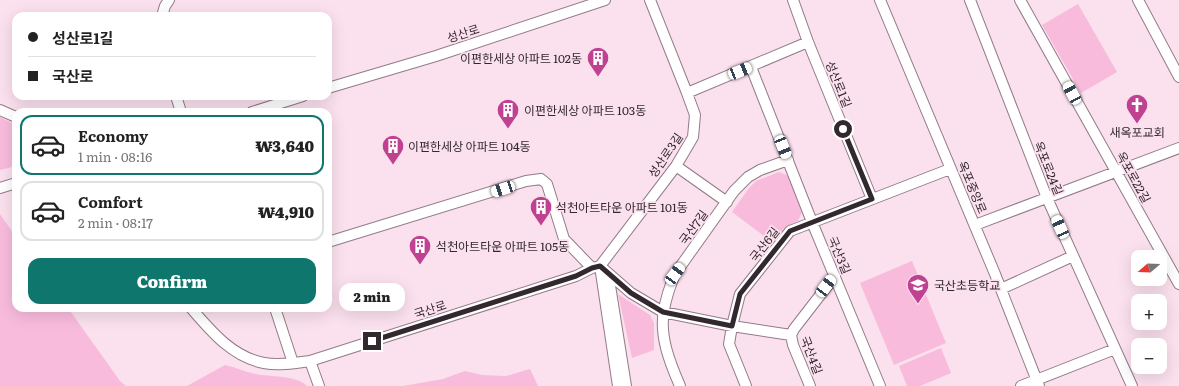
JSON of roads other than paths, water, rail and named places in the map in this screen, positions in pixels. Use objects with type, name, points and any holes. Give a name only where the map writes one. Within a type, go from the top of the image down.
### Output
[{"type":"street","points":[[163,12],[169,0]]},
{"type":"street","name":"성산로","points":[[332,87],[436,56],[605,0]]},
{"type":"street","name":"성산로3길","points":[[600,269],[676,166],[694,137],[695,115],[650,0]]},
{"type":"street","name":"성산로1길","points":[[793,0],[808,42],[872,199]]},
{"type":"street","name":"옥포중앙로","points":[[880,0],[975,225],[1038,383]]},
{"type":"street","name":"옥포로24길","points":[[970,0],[1047,198],[1132,386]]},
{"type":"street","name":"옥포로22길","points":[[1020,0],[1179,284]]},
{"type":"street","points":[[1138,0],[1179,76]]},
{"type":"street","points":[[687,93],[808,42]]},
{"type":"street","name":"국산3길","points":[[751,67],[812,222],[880,386]]},
{"type":"street","points":[[265,108],[291,100]]},
{"type":"street","points":[[0,110],[12,115]]},
{"type":"street","points":[[975,225],[1179,148]]},
{"type":"street","name":"국산7길","points":[[680,386],[666,350],[664,335],[663,312],[669,289],[675,274],[734,191],[748,177],[760,170],[788,160]]},
{"type":"street","points":[[676,166],[727,202]]},
{"type":"street","name":"국산6길","points":[[746,386],[730,344],[732,326],[740,294],[790,231],[950,168]]},
{"type":"street","points":[[332,241],[526,181],[541,180],[547,184],[564,239],[631,293],[663,312],[732,326],[791,335]]},
{"type":"street","points":[[0,188],[12,184]]},
{"type":"street","points":[[1001,289],[1073,256]]},
{"type":"street","points":[[600,269],[618,386]]},
{"type":"street","points":[[600,269],[626,386]]},
{"type":"street","name":"국산로","points":[[194,312],[216,337],[233,350],[264,363],[293,363],[310,361],[600,269]]},
{"type":"street","name":"국산4길","points":[[810,386],[793,345],[791,335],[834,276]]},
{"type":"street","points":[[276,312],[293,363]]},
{"type":"street","points":[[1020,386],[1038,383],[1115,349]]},
{"type":"street","points":[[310,361],[319,386]]},
{"type":"place","name":"이편한세상 아파트 102동","points":[[598,78]]},
{"type":"place","name":"새옥포교회","points":[[1137,124]]},
{"type":"place","name":"이편한세상 아파트 103동","points":[[508,130]]},
{"type":"place","name":"이편한세상 아파트 104동","points":[[393,166]]},
{"type":"place","name":"석천아트타운 아파트 101동","points":[[541,226]]},
{"type":"place","name":"석천아트타운 아파트 105동","points":[[420,266]]},
{"type":"place","name":"국산초등학교","points":[[918,304]]}]
